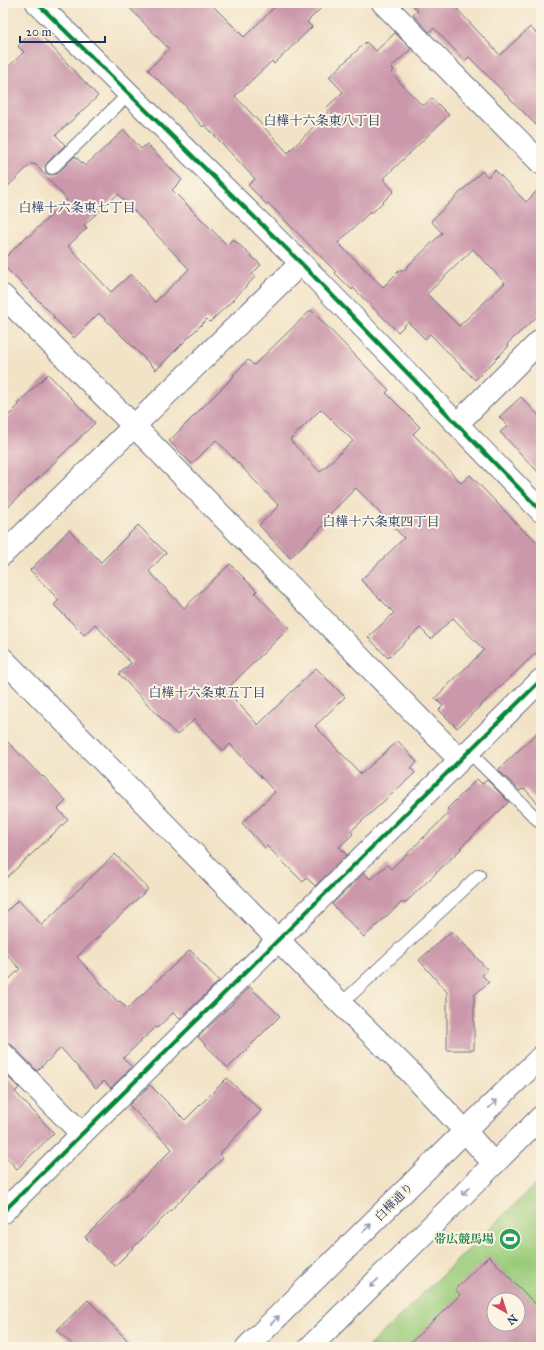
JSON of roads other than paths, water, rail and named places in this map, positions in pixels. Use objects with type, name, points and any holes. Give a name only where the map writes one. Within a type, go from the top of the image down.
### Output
[{"type":"street","points":[[37,3],[301,263],[541,510]]},
{"type":"street","points":[[383,3],[541,163]]},
{"type":"street","points":[[3,554],[301,263]]},
{"type":"street","points":[[3,296],[465,756]]},
{"type":"street","points":[[458,423],[541,340]]},
{"type":"street","points":[[3,659],[341,1004],[408,1070],[494,1164]]},
{"type":"street","points":[[3,1212],[541,680]]},
{"type":"street","points":[[3,1054],[82,1134]]},
{"type":"street","name":"白樺通り","points":[[247,1347],[541,1057]]},
{"type":"street","points":[[310,1347],[541,1117]]},
{"type":"lane","points":[[52,168],[129,94]]},
{"type":"lane","points":[[465,756],[541,823]]},
{"type":"lane","points":[[341,1004],[479,875]]},
{"type":"place","name":"帯広競馬場","points":[[510,1239]]},
{"type":"district","name":"白樺十六条東八丁目","points":[[322,120]]},
{"type":"district","name":"白樺十六条東七丁目","points":[[77,207]]},
{"type":"district","name":"白樺十六条東四丁目","points":[[381,521]]},
{"type":"district","name":"白樺十六条東五丁目","points":[[207,692]]}]
